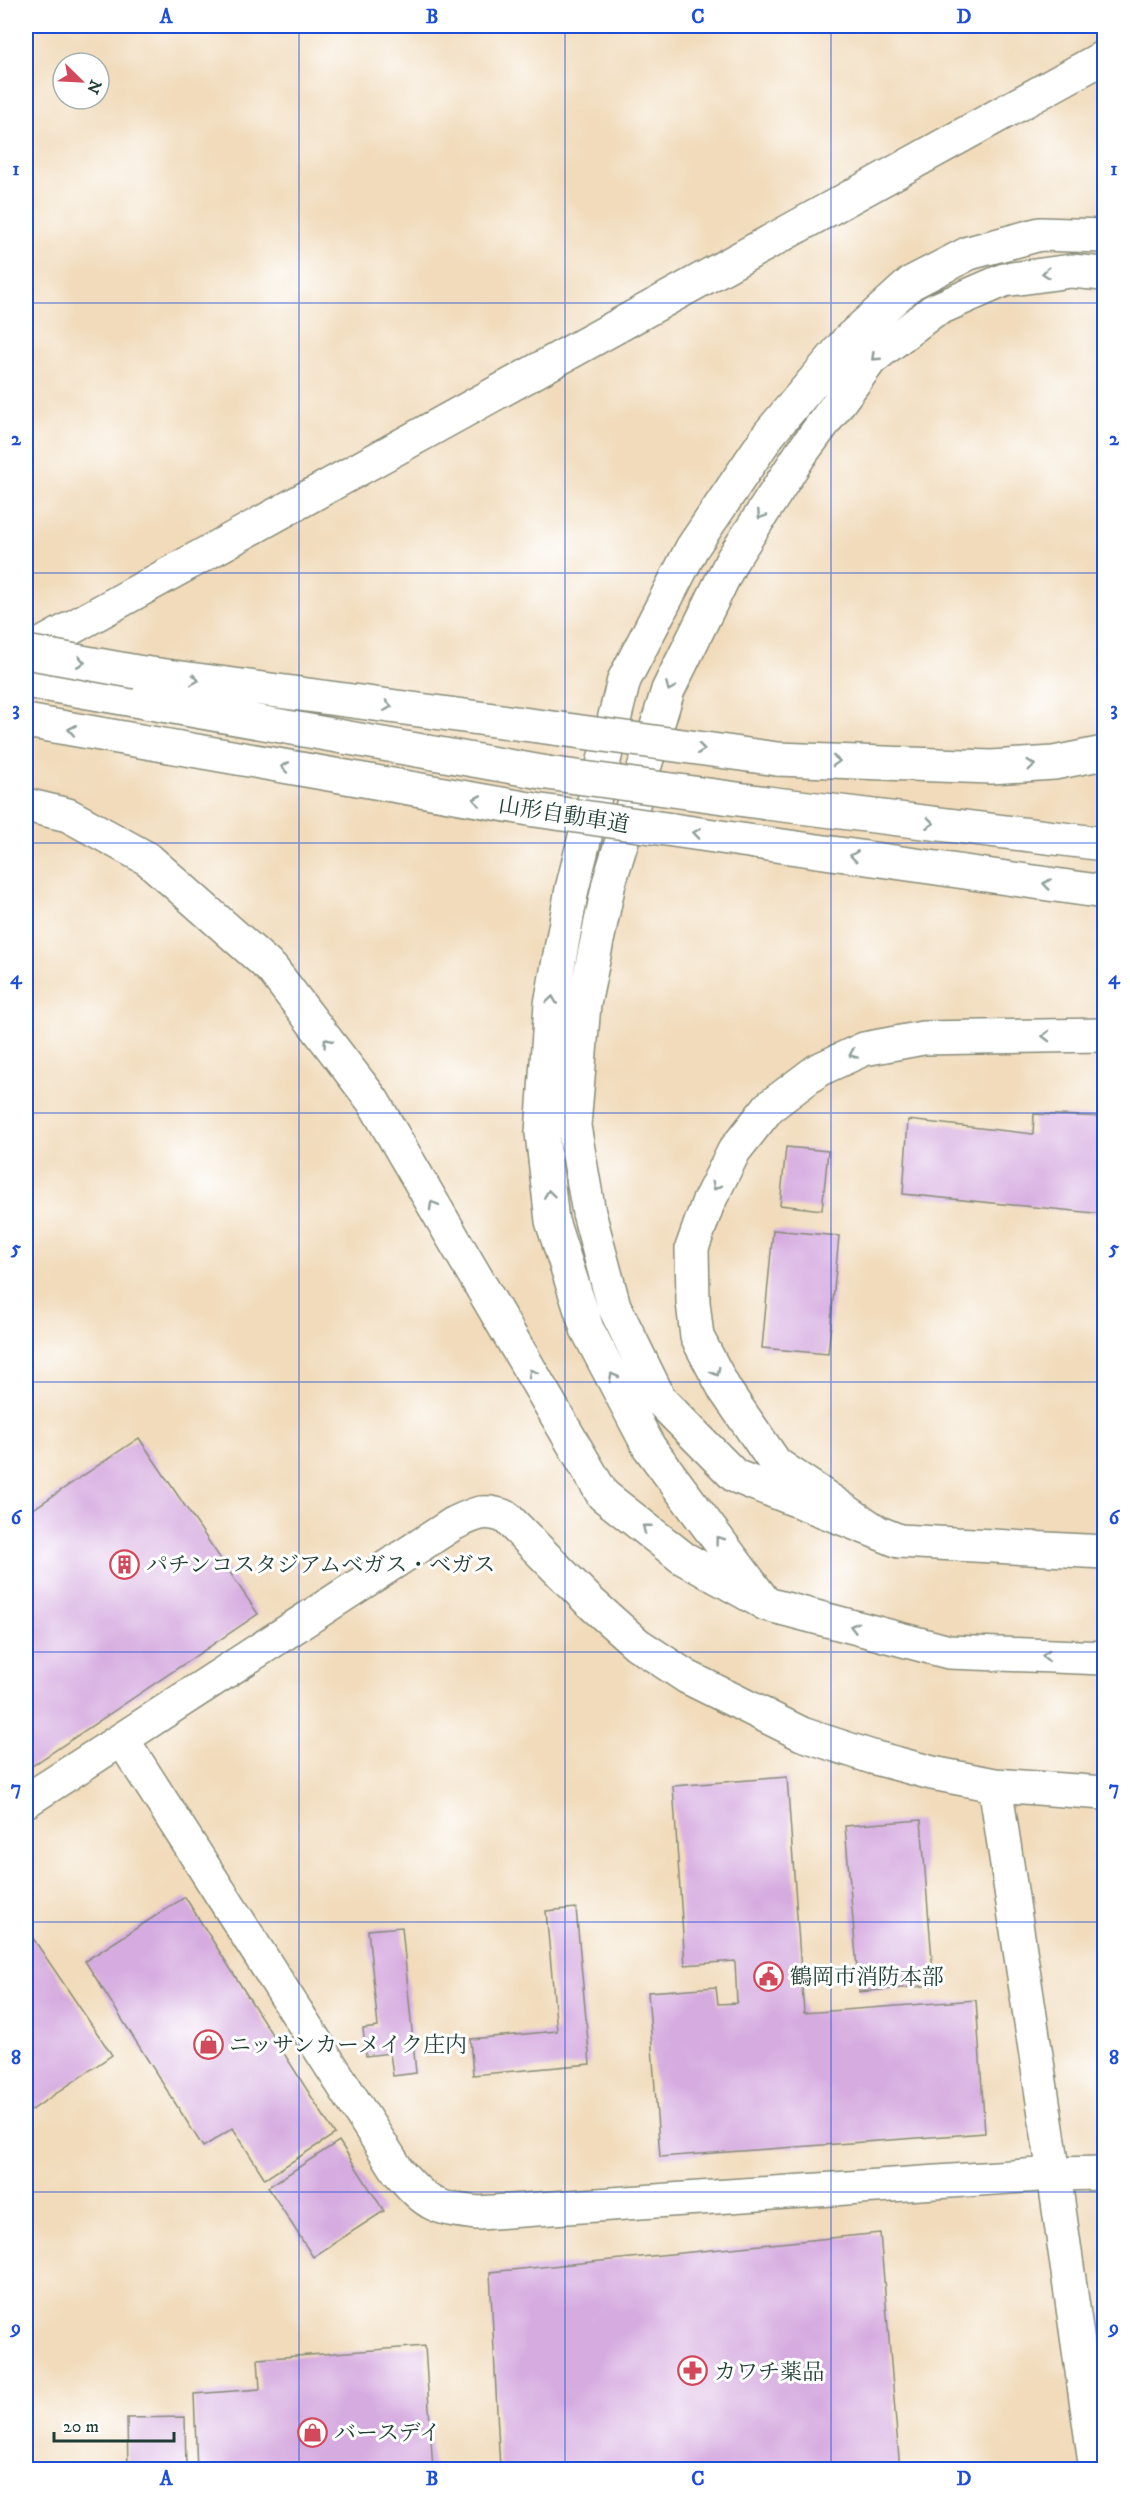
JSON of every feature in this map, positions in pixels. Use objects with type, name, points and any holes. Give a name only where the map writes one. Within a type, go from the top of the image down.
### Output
[{"type":"main road","points":[[26,653],[1104,57]]},
{"type":"main road","points":[[766,1604],[649,1447],[587,1329],[552,1221],[542,1133],[551,1004],[574,877],[624,681],[692,548],[769,434],[849,339],[911,283],[969,253],[1040,234],[1104,236]]},
{"type":"main road","points":[[1104,274],[1071,271],[1004,280],[933,311],[871,359],[800,454],[732,560],[668,690],[609,883],[584,1004],[574,1126],[589,1213],[614,1306],[660,1400],[735,1476],[899,1541],[1104,1552]]},
{"type":"main road","points":[[26,653],[134,686],[560,729],[777,759],[991,767],[1054,764],[1104,753]]},
{"type":"main road","name":"山形自動車道","points":[[26,681],[134,686],[547,773],[767,803],[1104,844]]},
{"type":"main road","name":"山形自動車道","points":[[26,721],[535,810],[1104,892]]},
{"type":"main road","points":[[26,805],[68,816],[148,860],[272,969],[373,1101],[603,1495],[683,1558],[766,1604],[950,1652],[1104,1658]]},
{"type":"main road","points":[[877,1532],[777,1464],[725,1390],[698,1337],[693,1302],[692,1248],[708,1203],[734,1150],[769,1107],[818,1070],[864,1049],[923,1038],[1104,1035]]},
{"type":"main road","points":[[26,1801],[453,1524],[490,1511],[506,1517],[591,1603],[638,1644],[687,1677],[802,1734],[872,1757],[932,1773],[995,1785],[1104,1793]]},
{"type":"main road","points":[[122,1739],[399,2171],[418,2194],[442,2209],[489,2212],[1054,2174],[1104,2173]]},
{"type":"main road","points":[[995,1785],[1096,2469]]},
{"type":"building","points":[[1034,1114],[1104,1117],[1104,1214],[903,1194],[908,1120],[1033,1134]]},
{"type":"building","points":[[786,1147],[828,1151],[822,1210],[780,1205]]},
{"type":"building","points":[[773,1230],[839,1236],[828,1354],[762,1348]]},
{"type":"building","name":"パチンコスタジアムベガス・ベガス","points":[[139,1438],[258,1614],[26,1770],[26,1514]]},
{"type":"building","name":"鶴岡市消防本部","points":[[787,1777],[804,2013],[976,2000],[985,2133],[660,2157],[648,1992],[716,1987],[718,2004],[737,2003],[735,1961],[685,1965],[673,1786]]},
{"type":"building","points":[[921,1820],[934,1985],[859,1992],[845,1826]]},
{"type":"building","name":"ニッサンカーメイク庄内","points":[[185,1897],[335,2134],[265,2179],[233,2128],[203,2147],[85,1961]]},
{"type":"building","points":[[576,1908],[590,2064],[473,2075],[470,2039],[557,2031],[546,1911]]},
{"type":"building","points":[[402,1927],[416,2073],[393,2076],[390,2053],[366,2056],[363,2029],[378,2027],[368,1930]]},
{"type":"building","points":[[26,1928],[112,2055],[26,2114]]},
{"type":"building","points":[[339,2141],[384,2211],[313,2257],[268,2187]]},
{"type":"building","name":"カワチ薬品","points":[[880,2233],[900,2470],[500,2470],[490,2272]]},
{"type":"building","name":"バースデイ","points":[[425,2346],[433,2470],[197,2470],[194,2394],[260,2389],[258,2359]]},
{"type":"building","points":[[185,2417],[186,2470],[128,2470],[127,2418]]},
{"type":"place","name":"パチンコスタジアムベガス・ベガス","points":[[125,1564]]},
{"type":"place","name":"鶴岡市消防本部","points":[[769,1976]]},
{"type":"place","name":"ニッサンカーメイク庄内","points":[[208,2044]]},
{"type":"place","name":"カワチ薬品","points":[[693,2371]]},
{"type":"place","name":"バースデイ","points":[[313,2432]]}]
